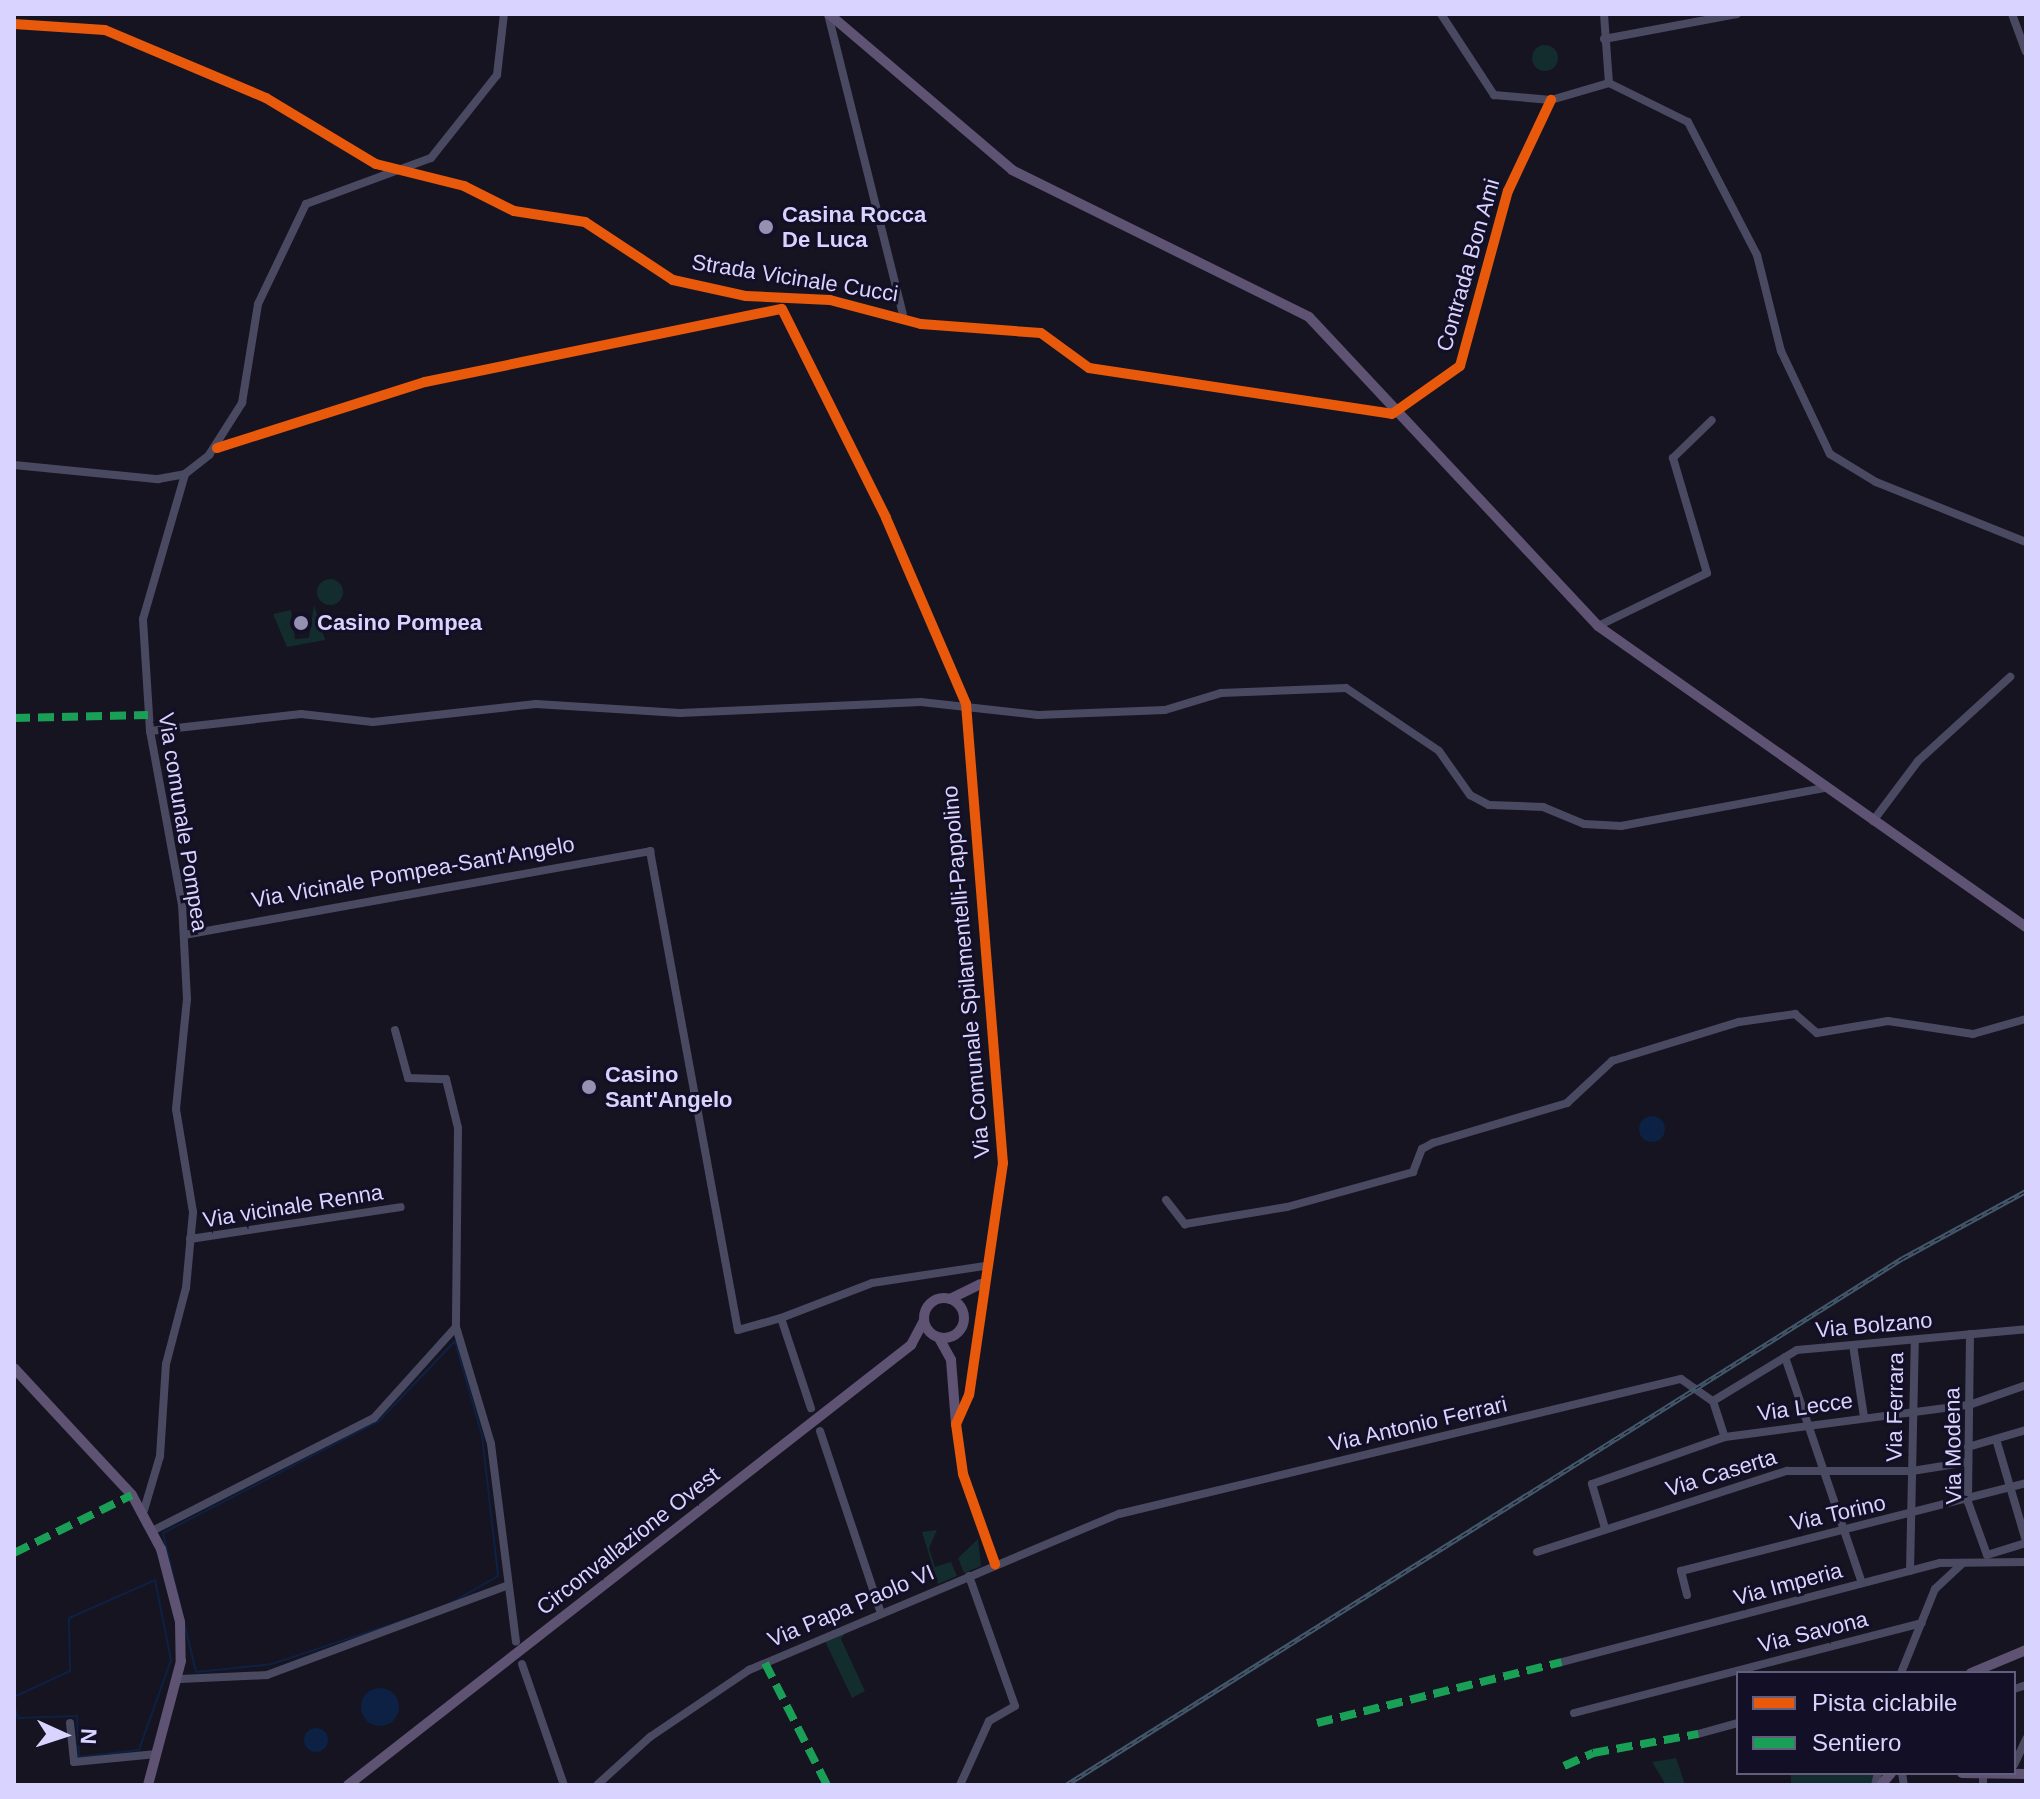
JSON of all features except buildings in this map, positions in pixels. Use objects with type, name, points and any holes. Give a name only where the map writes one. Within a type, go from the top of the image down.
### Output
[{"type":"main road","points":[[828,14],[1012,170],[1309,317],[1392,414],[1478,493],[1598,626],[2026,927]]},
{"type":"main road","points":[[951,1360],[924,1321],[931,1303],[950,1299],[981,1284]]},
{"type":"main road","points":[[956,1424],[951,1360],[954,1336],[964,1320],[961,1307],[969,1289]]},
{"type":"main road","points":[[950,1299],[961,1307]]},
{"type":"main road","name":"Circonvallazione Ovest","points":[[348,1785],[911,1345],[924,1321]]},
{"type":"main road","points":[[911,1345],[936,1336],[954,1336]]},
{"type":"main road","points":[[14,1368],[144,1510],[154,1530],[180,1622],[180,1679],[148,1785]]},
{"type":"main road","points":[[1976,1671],[2026,1650]]},
{"type":"street","points":[[217,448],[242,403],[258,304],[290,229],[306,204],[431,158],[474,112],[505,51],[504,14]]},
{"type":"street","points":[[828,14],[903,314]]},
{"type":"street","points":[[1441,14],[1483,88],[1508,100],[1551,100],[1609,83],[1688,122],[1757,255],[1781,351],[1830,454],[1876,482],[2026,542]]},
{"type":"street","points":[[1604,14],[1609,83]]},
{"type":"street","points":[[1604,39],[1737,14]]},
{"type":"street","points":[[2012,14],[2026,52]]},
{"type":"street","name":"Strada Vicinale Cucci","points":[[14,24],[105,30],[266,98],[392,170],[464,186],[514,211],[585,222],[673,280],[903,314],[921,324],[1041,333],[1089,368],[1392,414]]},
{"type":"street","name":"Contrada Bon Ami","points":[[1392,414],[1460,366],[1508,191],[1551,100]]},
{"type":"street","points":[[14,465],[158,479],[185,474],[217,448],[425,382],[782,309],[886,518],[966,704]]},
{"type":"street","points":[[1598,626],[1707,573],[1673,458],[1712,420]]},
{"type":"street","name":"Via comunale Pompea","points":[[144,1510],[160,1456],[166,1364],[193,1212],[176,1109],[184,935],[150,731],[143,619],[185,474]]},
{"type":"street","points":[[1873,821],[1918,761],[2010,677]]},
{"type":"street","points":[[150,731],[301,714],[373,722],[536,704],[680,713],[966,704],[1038,715],[1165,710],[1221,693],[1346,688],[1439,751],[1470,795],[1489,805],[1543,807],[1584,824],[1690,818],[1825,788]]},
{"type":"street","name":"Via Comunale Spilamentelli-Pappolino","points":[[966,704],[1003,1163],[981,1284]]},
{"type":"street","name":"Via Vicinale Pompea-Sant'Angelo","points":[[184,935],[650,851],[738,1330],[781,1318]]},
{"type":"street","points":[[1166,1200],[1185,1224],[1287,1207],[1413,1172],[1422,1149],[1433,1143],[1567,1103],[1612,1061],[1739,1022],[1795,1014],[1817,1033],[1888,1021],[1973,1034],[2026,1019]]},
{"type":"street","points":[[395,1030],[408,1078],[446,1079],[458,1128],[464,1172],[456,1327],[491,1444],[506,1586],[516,1641]]},
{"type":"street","name":"Via vicinale Renna","points":[[190,1239],[401,1207]]},
{"type":"street","points":[[811,1408],[781,1318],[872,1283],[984,1266]]},
{"type":"street","points":[[981,1284],[969,1395],[956,1424],[963,1474],[995,1564]]},
{"type":"street","points":[[154,1530],[374,1418],[456,1327]]},
{"type":"street","name":"Via Bolzano","points":[[1713,1401],[1785,1357],[1853,1345],[2026,1329]]},
{"type":"street","name":"Via Modena","points":[[1970,1334],[1968,1502],[1987,1555],[2026,1542]]},
{"type":"street","name":"Via Ferrara","points":[[1910,1571],[1915,1340]]},
{"type":"street","points":[[1853,1345],[1864,1417]]},
{"type":"street","points":[[1785,1357],[1862,1583]]},
{"type":"street","name":"Via Antonio Ferrari","points":[[1146,1507],[1681,1379],[1697,1387],[1713,1401]]},
{"type":"street","name":"Via Lecce","points":[[1605,1528],[1592,1484],[1725,1437],[1969,1405],[2026,1385]]},
{"type":"street","points":[[1713,1401],[1725,1437]]},
{"type":"street","points":[[1968,1447],[2026,1430]]},
{"type":"street","points":[[820,1431],[881,1613]]},
{"type":"street","points":[[1996,1439],[2026,1542]]},
{"type":"street","name":"Via Caserta","points":[[1537,1552],[1787,1471],[1912,1471],[1968,1462]]},
{"type":"street","name":"Via Torino","points":[[1687,1595],[1681,1571],[1968,1502],[2026,1483]]},
{"type":"street","name":"Via Papa Paolo VI","points":[[597,1785],[650,1737],[749,1670],[995,1564],[1146,1507]]},
{"type":"street","name":"Via Imperia","points":[[1562,1662],[1910,1571],[1963,1563],[2026,1562]]},
{"type":"street","points":[[1902,1671],[1935,1589],[1963,1563]]},
{"type":"street","points":[[960,1785],[989,1721],[1015,1706],[969,1576]]},
{"type":"street","points":[[180,1679],[267,1675],[506,1586]]},
{"type":"street","name":"Via Savona","points":[[1736,1671],[1922,1623]]},
{"type":"street","points":[[522,1664],[564,1785]]},
{"type":"street","name":"Via Savona","points":[[1574,1713],[1736,1671]]},
{"type":"street","points":[[70,1723],[74,1762],[157,1754]]},
{"type":"street","points":[[1698,1734],[1736,1724]]},
{"type":"street","points":[[2016,1763],[2026,1739]]},
{"type":"green space","points":[[1545,45],[1554,49],[1558,58],[1554,67],[1545,71],[1536,67],[1532,58],[1536,49]]},
{"type":"green space","points":[[330,579],[339,583],[343,592],[339,601],[330,605],[321,601],[317,592],[321,583]]},
{"type":"green space","points":[[314,605],[325,640],[287,647],[273,614],[291,610],[295,639],[309,638]]},
{"type":"green space","points":[[937,1530],[929,1548],[935,1567],[951,1562],[957,1576],[938,1584],[922,1532]]},
{"type":"green space","points":[[978,1539],[981,1566],[964,1573],[958,1558]]},
{"type":"green space","points":[[846,1632],[841,1639],[865,1691],[852,1698],[825,1641]]},
{"type":"green space","points":[[1676,1758],[1685,1785],[1666,1785],[1652,1762]]},
{"type":"green space","points":[[1791,1775],[1875,1775],[1875,1785],[1791,1785]]},
{"type":"water","points":[[1652,1116],[1661,1120],[1665,1129],[1661,1138],[1652,1142],[1643,1138],[1639,1129],[1643,1120]]},
{"type":"water","points":[[380,1688],[393,1694],[399,1707],[393,1720],[380,1726],[367,1720],[361,1707],[367,1694]]},
{"type":"water","points":[[316,1728],[327,1735],[328,1740],[321,1751],[316,1752],[305,1745],[304,1740],[311,1729]]},
{"type":"waterway","points":[[455,1341],[482,1435],[498,1576],[444,1607],[272,1664],[196,1672],[163,1533],[379,1421],[455,1341]]},
{"type":"waterway","points":[[14,1697],[70,1671],[69,1618],[155,1580],[171,1660],[139,1750],[79,1757],[77,1716],[18,1718],[14,1705]]},
{"type":"railway","points":[[1066,1785],[1903,1258],[2026,1191]]},
{"type":"marked path","points":[[14,718],[148,715]]},
{"type":"marked path","points":[[14,1553],[132,1495]]},
{"type":"marked path","points":[[1317,1723],[1562,1662]]},
{"type":"marked path","points":[[765,1663],[827,1785]]},
{"type":"marked path","points":[[1564,1766],[1593,1753],[1698,1734]]},
{"type":"cycle path","points":[[14,24],[105,30],[266,98],[376,164],[464,186],[514,211],[585,222],[673,280],[746,296],[830,300],[921,324],[1041,333],[1089,368],[1392,414],[1460,366],[1508,191],[1551,100]]},
{"type":"cycle path","points":[[217,448],[425,382],[782,309],[886,518],[966,704],[1003,1163],[969,1395],[956,1424],[963,1474],[995,1564]]},
{"type":"place","name":"Casina Rocca De Luca","points":[[766,227]]},
{"type":"place","name":"Casino Pompea","points":[[301,623]]},
{"type":"place","name":"Casino Sant'Angelo","points":[[589,1087]]}]
